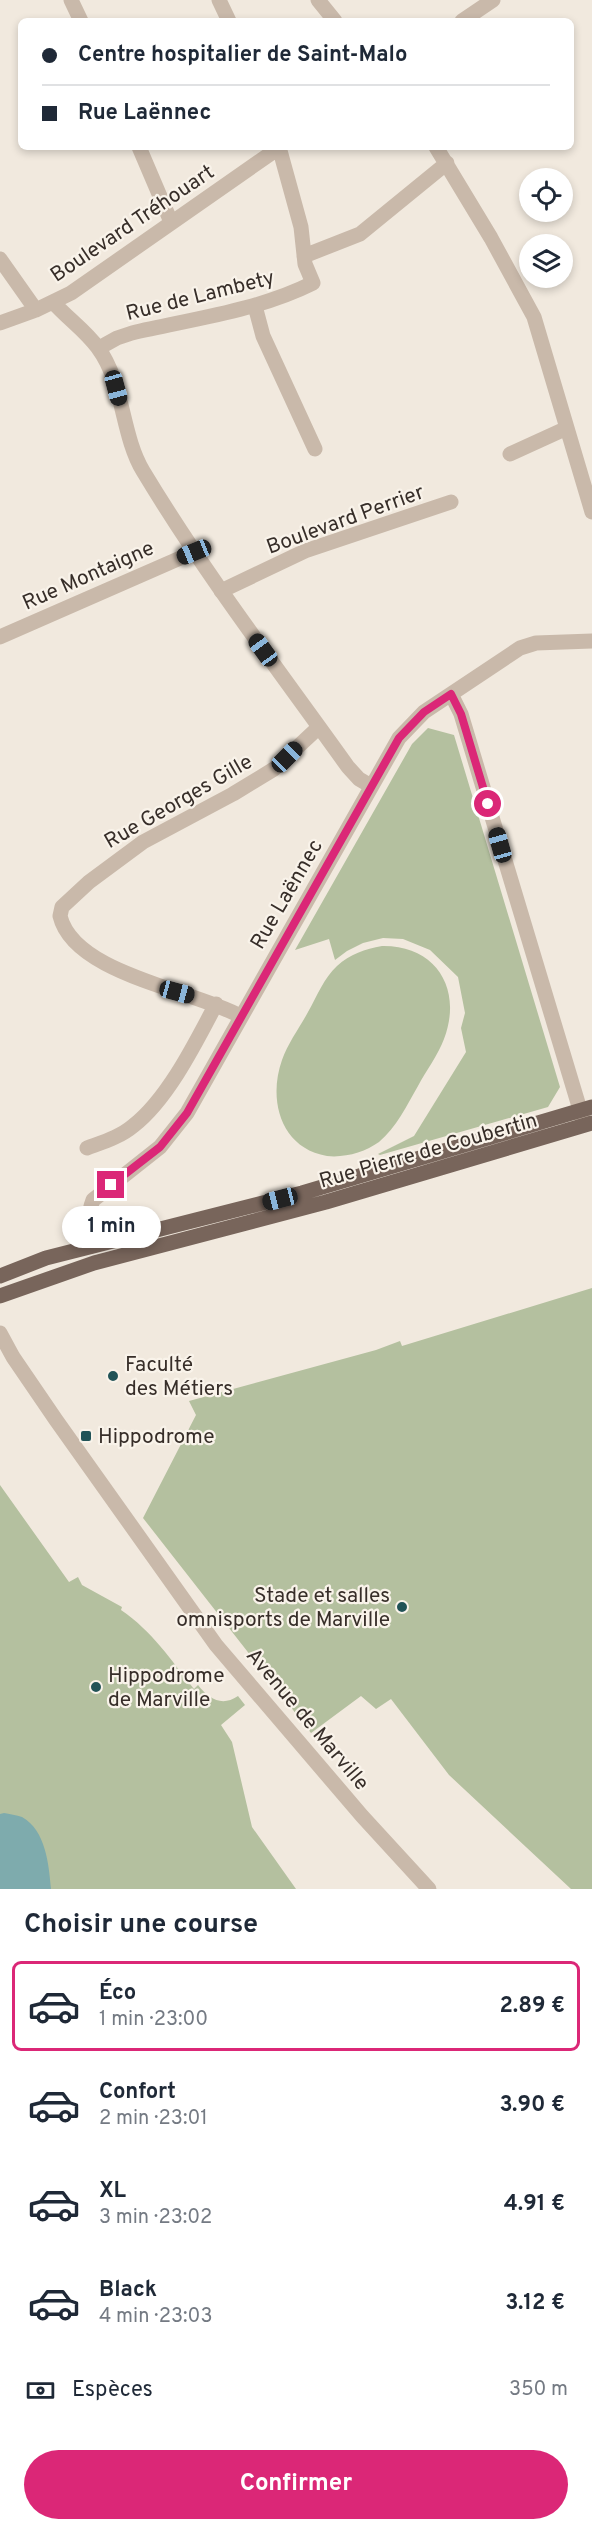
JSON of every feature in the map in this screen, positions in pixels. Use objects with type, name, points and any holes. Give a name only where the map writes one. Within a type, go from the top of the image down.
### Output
[{"type":"main road","name":"Rue Pierre de Coubertin","points":[[0,1276],[46,1258],[302,1193],[586,1108]]},
{"type":"main road","name":"Rue Pierre de Coubertin","points":[[0,1296],[94,1263],[326,1202],[589,1124]]},
{"type":"street","points":[[71,0],[80,18]]},
{"type":"street","points":[[219,0],[228,18]]},
{"type":"street","points":[[318,0],[333,18]]},
{"type":"street","points":[[484,15],[493,0]]},
{"type":"street","points":[[140,150],[171,222]]},
{"type":"street","name":"Boulevard Tréhouart","points":[[0,323],[36,310],[71,293],[276,150]]},
{"type":"street","points":[[281,150],[301,227],[304,256],[360,234],[450,169]]},
{"type":"street","points":[[438,150],[525,298],[543,342],[592,512]]},
{"type":"street","name":"Rue de Lambety","points":[[94,344],[286,297],[313,284],[304,256]]},
{"type":"street","points":[[0,259],[36,310]]},
{"type":"street","points":[[53,302],[94,344],[116,388],[131,445],[141,468],[194,552],[348,767],[359,779],[371,786]]},
{"type":"street","points":[[255,306],[263,336],[315,449]]},
{"type":"street","points":[[510,454],[567,428]]},
{"type":"street","name":"Boulevard Perrier","points":[[221,591],[305,551],[452,502]]},
{"type":"street","name":"Rue Montaigne","points":[[0,637],[194,552]]},
{"type":"street","name":"Rue Laënnec","points":[[92,1246],[89,1224],[93,1200],[160,1147],[187,1113],[399,738],[410,726],[451,694],[527,645],[592,640]]},
{"type":"street","points":[[451,694],[461,714],[586,1108],[589,1124]]},
{"type":"street","name":"Rue Georges Gille","points":[[240,1016],[216,1004],[102,962],[82,950],[68,935],[61,923],[62,907],[88,882],[142,842],[233,794],[274,769],[320,727]]},
{"type":"street","points":[[87,1148],[114,1138],[134,1126],[151,1108],[190,1056],[216,1004]]},
{"type":"street","name":"Avenue de Marville","points":[[0,1333],[12,1357],[216,1645],[362,1816],[429,1889]]},
{"type":"green space","points":[[428,728],[454,735],[560,1087],[548,1107],[380,1155],[378,1154],[414,1136],[466,1052],[461,1028],[465,1013],[458,977],[430,950],[403,939],[383,938],[363,943],[335,960],[329,939],[295,950],[412,744]]},
{"type":"green space","points":[[382,946],[417,953],[440,973],[447,987],[450,1003],[449,1021],[444,1039],[435,1057],[391,1130],[379,1142],[361,1151],[348,1155],[327,1156],[311,1151],[298,1143],[288,1132],[278,1105],[278,1075],[291,1041],[332,971],[352,955]]},
{"type":"green space","name":"Stade et salles omnisports de Marville","points":[[592,1288],[592,1889],[571,1889],[449,1775],[391,1699],[376,1709],[361,1696],[311,1733],[143,1518],[196,1415],[189,1401],[376,1350],[400,1341],[402,1346]]},
{"type":"green space","name":"Hippodrome de Marville","points":[[0,1485],[69,1582],[78,1577],[82,1585],[122,1607],[121,1610],[161,1646],[194,1689],[198,1685],[211,1698],[221,1701],[238,1696],[245,1705],[221,1725],[232,1742],[252,1827],[296,1889],[0,1889]]},
{"type":"water","points":[[0,1814],[22,1817],[36,1830],[45,1849],[51,1889],[0,1889]]},
{"type":"place","name":"Faculté des Métiers","points":[[113,1376]]},
{"type":"place","name":"Hippodrome","points":[[86,1436]]},
{"type":"place","name":"Stade et salles omnisports de Marville","points":[[402,1607]]},
{"type":"place","name":"Hippodrome de Marville","points":[[96,1687]]},
{"type":"route","points":[[111,1185],[160,1147],[187,1113],[399,738],[424,712],[451,694],[461,714],[488,804]]}]
